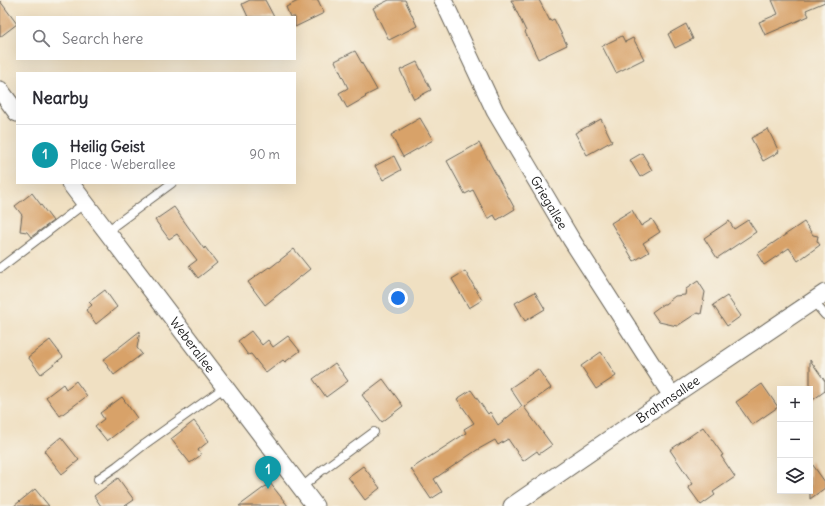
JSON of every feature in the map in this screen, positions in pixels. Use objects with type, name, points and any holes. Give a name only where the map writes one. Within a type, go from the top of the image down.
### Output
[{"type":"street","name":"Griegallee","points":[[443,0],[495,111],[571,239],[672,396]]},
{"type":"street","points":[[0,90],[16,112]]},
{"type":"street","name":"Weberallee","points":[[71,184],[315,506]]},
{"type":"street","name":"Brahmsallee","points":[[512,506],[819,297]]},
{"type":"lane","points":[[107,231],[171,184]]},
{"type":"lane","points":[[0,268],[86,203]]},
{"type":"lane","points":[[819,297],[825,315]]},
{"type":"lane","points":[[98,479],[225,388]]},
{"type":"lane","points":[[301,488],[321,471],[374,432]]},
{"type":"building","points":[[250,0],[265,0],[273,16],[248,16],[242,4]]},
{"type":"building","points":[[300,0],[318,0],[324,13],[296,27],[296,16],[290,16],[286,7]]},
{"type":"building","points":[[389,0],[405,0],[417,26],[389,40],[373,8]]},
{"type":"building","points":[[511,0],[539,0],[550,21],[554,19],[567,45],[538,59]]},
{"type":"building","points":[[772,0],[825,0],[825,2],[806,10],[809,16],[765,35],[759,22],[778,14]]},
{"type":"building","points":[[0,1],[16,25],[0,37]]},
{"type":"building","points":[[686,24],[693,39],[675,48],[668,34]]},
{"type":"building","points":[[622,36],[625,42],[633,38],[644,59],[616,73],[602,46]]},
{"type":"building","points":[[355,51],[377,90],[347,108],[339,93],[348,88],[335,61]]},
{"type":"building","points":[[417,62],[431,90],[414,99],[400,70]]},
{"type":"building","points":[[420,118],[433,140],[403,157],[391,135]]},
{"type":"building","points":[[601,119],[612,141],[587,155],[575,133]]},
{"type":"building","points":[[768,129],[779,152],[763,161],[751,138]]},
{"type":"building","points":[[479,143],[515,209],[497,220],[494,215],[488,219],[473,190],[465,194],[447,161]]},
{"type":"building","points":[[642,153],[652,170],[640,177],[630,160]]},
{"type":"building","points":[[394,156],[401,170],[383,180],[375,166]]},
{"type":"building","points":[[32,193],[53,221],[31,237],[27,232],[20,231],[22,215],[15,206]]},
{"type":"building","points":[[174,207],[204,249],[205,247],[217,263],[198,278],[189,266],[197,260],[177,234],[169,239],[155,220]]},
{"type":"building","points":[[632,210],[641,226],[652,219],[660,232],[643,243],[649,252],[634,261],[611,223]]},
{"type":"building","points":[[748,220],[756,232],[717,258],[704,238],[729,221],[734,229]]},
{"type":"building","points":[[804,222],[813,235],[818,236],[817,241],[820,245],[798,261],[789,248],[764,265],[757,254]]},
{"type":"building","points":[[294,249],[310,269],[265,305],[248,282],[269,267],[270,268]]},
{"type":"building","points":[[465,271],[482,300],[469,308],[452,279]]},
{"type":"building","points":[[698,281],[705,292],[701,314],[697,313],[677,326],[659,322],[652,312],[675,296],[685,295],[686,289]]},
{"type":"building","points":[[105,290],[117,307],[96,324],[86,310],[92,305],[89,302]]},
{"type":"building","points":[[535,292],[545,309],[525,321],[515,303]]},
{"type":"building","points":[[727,296],[741,316],[727,326],[713,305]]},
{"type":"building","points":[[140,331],[137,348],[142,354],[114,375],[103,360]]},
{"type":"building","points":[[251,331],[262,345],[268,340],[273,347],[288,336],[300,351],[285,362],[283,360],[266,373],[251,354],[248,355],[238,341]]},
{"type":"building","points":[[50,340],[63,357],[41,374],[28,357]]},
{"type":"building","points":[[601,352],[616,376],[596,389],[581,366]]},
{"type":"building","points":[[810,360],[825,381],[825,391],[813,400],[813,386],[810,386]]},
{"type":"building","points":[[335,363],[348,381],[326,397],[313,379]]},
{"type":"building","points":[[538,369],[551,388],[524,407],[552,445],[539,454],[537,451],[523,461],[508,439],[498,445],[495,440],[477,450],[434,479],[442,492],[431,499],[411,469],[466,433],[464,429],[474,423],[457,399],[471,390],[488,414],[490,412],[498,425],[522,406],[510,388]]},
{"type":"building","points":[[383,379],[403,406],[382,422],[362,395]]},
{"type":"building","points":[[76,381],[87,396],[60,416],[46,397],[63,384],[66,389]]},
{"type":"building","points":[[762,384],[777,408],[752,425],[736,402]]},
{"type":"building","points":[[122,397],[137,418],[107,441],[95,426],[104,419],[100,413]]},
{"type":"building","points":[[194,421],[209,441],[198,450],[201,455],[190,463],[171,439]]},
{"type":"building","points":[[703,427],[723,455],[721,456],[735,477],[713,492],[715,495],[701,505],[688,487],[693,484],[670,450]]},
{"type":"building","points":[[61,437],[79,460],[62,474],[44,451]]},
{"type":"building","points":[[813,465],[825,482],[825,488],[810,499],[810,494],[813,494]]},
{"type":"building","points":[[363,466],[380,488],[365,500],[348,477]]},
{"type":"building","points":[[118,478],[134,500],[125,506],[101,506],[94,496]]},
{"type":"building","points":[[270,483],[288,506],[239,506]]},
{"type":"building","points":[[35,489],[49,506],[14,506]]},
{"type":"place","name":"Heilig Geist","points":[[268,489]]}]
